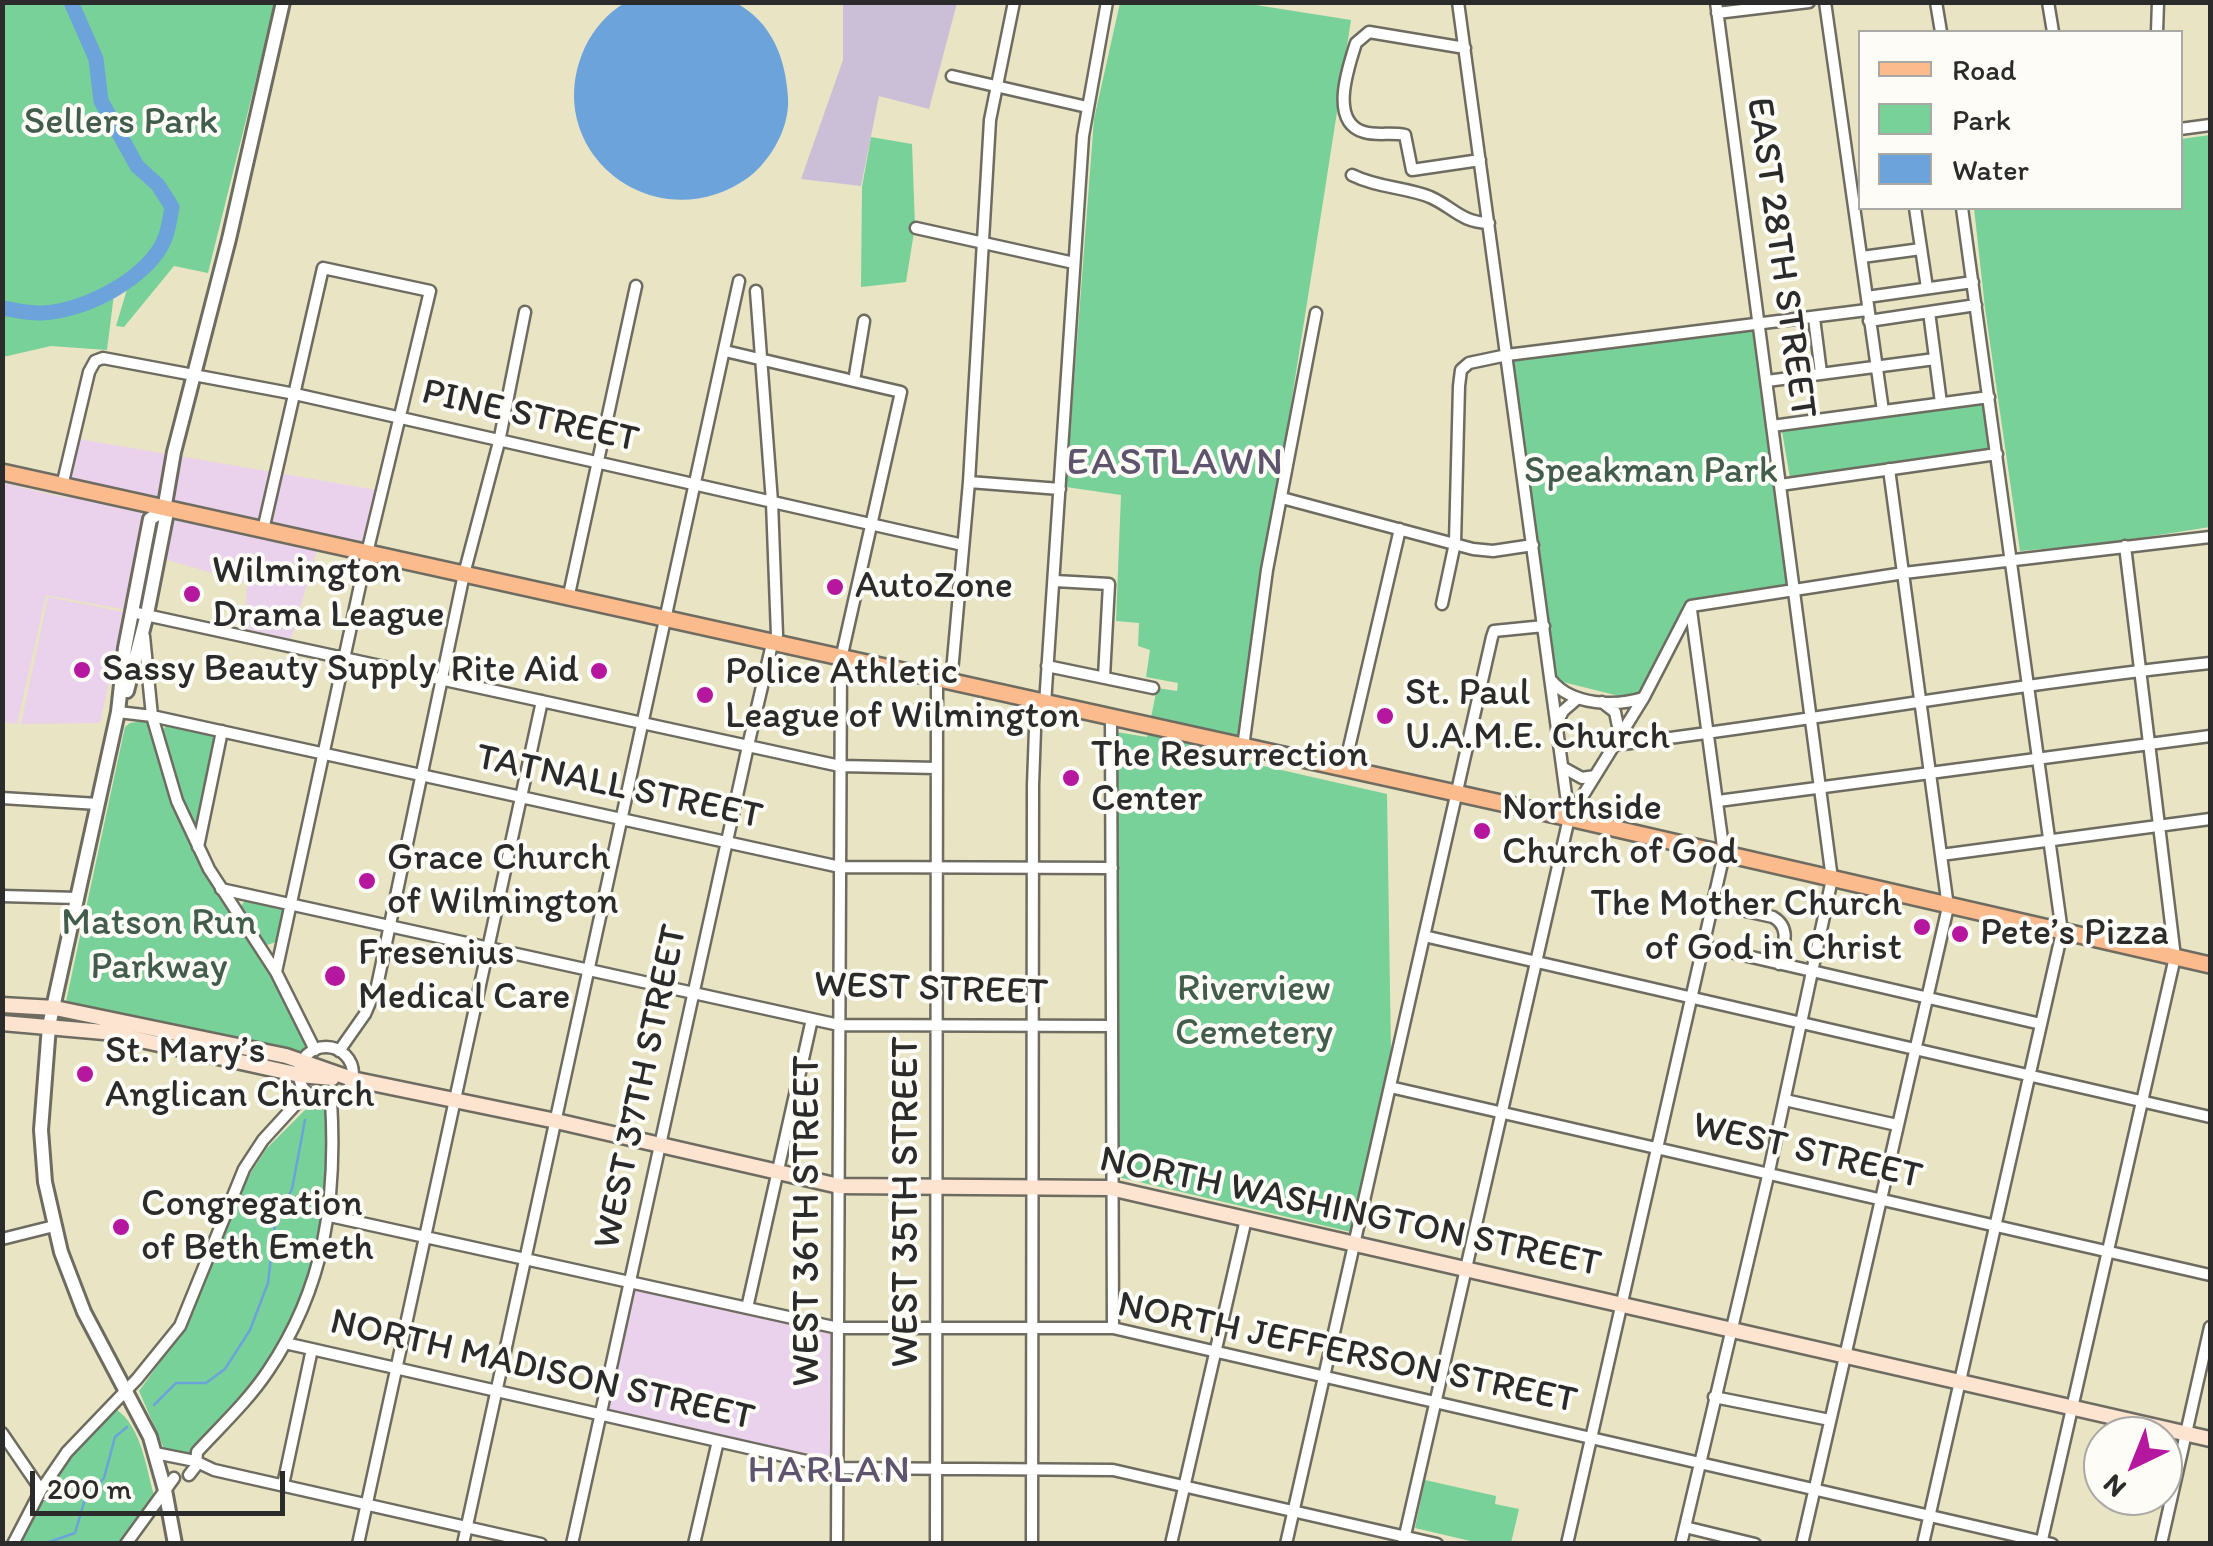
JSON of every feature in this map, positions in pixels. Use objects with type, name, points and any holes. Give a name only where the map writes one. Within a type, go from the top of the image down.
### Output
[{"type":"main road","points":[[2,472],[1569,818],[2210,966]]},
{"type":"main road","name":"NORTH WASHINGTON STREET","points":[[2,1005],[54,1008],[301,1068],[838,1186],[1110,1188],[2210,1438]]},
{"type":"main road","name":"NORTH WASHINGTON STREET","points":[[2,1023],[104,1032],[301,1068]]},
{"type":"street","points":[[118,712],[132,678],[144,630],[192,375],[229,239],[283,2]]},
{"type":"street","name":"WEST 35TH STREET","points":[[936,1544],[938,768],[944,682],[969,482],[990,120],[1014,2]]},
{"type":"street","points":[[1032,1544],[1034,868],[1040,703],[1055,581],[1087,107],[1107,2]]},
{"type":"street","points":[[1404,1540],[1569,818],[1458,2]]},
{"type":"street","points":[[1717,8],[1808,2]]},
{"type":"street","points":[[1825,2],[1858,202]]},
{"type":"street","points":[[1936,2],[1941,30]]},
{"type":"street","points":[[2048,2],[2054,30]]},
{"type":"street","points":[[2158,2],[2158,30]]},
{"type":"street","name":"EAST 28TH STREET","points":[[1681,1544],[1768,1176],[1832,879],[1717,8]]},
{"type":"street","points":[[1464,48],[1369,32],[1356,43],[1343,110],[1348,124],[1357,130],[1404,135],[1412,170],[1480,160]]},
{"type":"street","points":[[952,76],[1087,107]]},
{"type":"street","points":[[2183,129],[2210,125]]},
{"type":"street","points":[[1352,175],[1370,184],[1433,198],[1458,217],[1489,223]]},
{"type":"street","points":[[1859,210],[1882,411]]},
{"type":"street","points":[[1915,210],[1926,288]]},
{"type":"street","points":[[1923,1544],[2062,932],[1962,210]]},
{"type":"street","points":[[916,228],[1074,263]]},
{"type":"street","points":[[1862,258],[1921,249]]},
{"type":"street","points":[[263,530],[323,268],[430,291],[367,553],[276,972]]},
{"type":"street","points":[[462,1544],[739,281]]},
{"type":"street","points":[[1867,297],[1972,282]]},
{"type":"street","points":[[568,599],[636,286]]},
{"type":"street","name":"WEST 37TH STREET","points":[[572,1544],[748,746],[777,635],[772,502],[756,291]]},
{"type":"street","points":[[1442,604],[1455,543],[1461,370],[1469,363],[1507,354],[1814,318],[1929,312],[1976,305]]},
{"type":"street","points":[[339,1051],[372,1000],[525,312]]},
{"type":"street","points":[[1929,312],[1941,403]]},
{"type":"street","points":[[1243,747],[1268,570],[1316,314]]},
{"type":"street","points":[[1814,318],[1821,374]]},
{"type":"street","points":[[725,350],[854,381],[864,321]]},
{"type":"street","name":"PINE STREET","points":[[62,486],[88,372],[95,361],[103,358],[294,394],[963,544]]},
{"type":"street","points":[[1767,381],[1935,359]]},
{"type":"street","name":"WEST 36TH STREET","points":[[837,1544],[840,659],[901,392],[854,381]]},
{"type":"street","points":[[1772,426],[1989,397]]},
{"type":"street","points":[[1780,485],[1997,454]]},
{"type":"street","points":[[1802,1544],[1948,906],[1889,469]]},
{"type":"street","points":[[969,482],[1060,489]]},
{"type":"street","points":[[1282,498],[1473,550],[1533,545]]},
{"type":"street","points":[[164,510],[150,519],[118,712],[49,1026],[41,1130],[45,1182],[54,1226],[77,1297],[126,1390],[168,1484],[175,1544]]},
{"type":"street","points":[[1344,769],[1400,529]]},
{"type":"street","points":[[1691,606],[1904,572],[2210,536]]},
{"type":"street","points":[[2045,1543],[2072,1407],[2175,957],[2124,546]]},
{"type":"street","points":[[1055,581],[1109,584],[1104,677]]},
{"type":"street","points":[[1569,818],[1644,697],[1691,606]]},
{"type":"street","points":[[1567,1544],[1724,854],[1691,606]]},
{"type":"street","points":[[132,612],[840,766],[938,768]]},
{"type":"street","points":[[1286,1544],[1492,637],[1494,630],[1544,626]]},
{"type":"street","points":[[144,630],[152,716],[177,801],[221,890],[276,972],[314,1050]]},
{"type":"street","points":[[1617,741],[1707,734],[2028,684],[2210,662]]},
{"type":"street","points":[[1047,666],[1153,688]]},
{"type":"street","points":[[1550,678],[1567,695],[1578,698],[1624,702],[1644,697]]},
{"type":"street","points":[[1557,724],[1563,711],[1578,698]]},
{"type":"street","points":[[358,1544],[542,700]]},
{"type":"street","points":[[1601,701],[1614,712],[1617,741]]},
{"type":"street","name":"TATNALL STREET","points":[[118,712],[222,731],[840,867],[1112,868]]},
{"type":"street","points":[[1111,718],[1113,1328]]},
{"type":"street","points":[[198,848],[222,731]]},
{"type":"street","points":[[1718,801],[2210,736]]},
{"type":"street","points":[[1564,768],[1576,777],[1595,776]]},
{"type":"street","points":[[2,798],[98,804]]},
{"type":"street","points":[[1941,855],[2210,819]]},
{"type":"street","name":"WEST STREET","points":[[221,890],[839,1025],[1112,1026]]},
{"type":"street","points":[[2,896],[78,898]]},
{"type":"street","points":[[1714,904],[1781,922],[1786,934],[1779,964]]},
{"type":"street","points":[[1424,936],[2210,1117]]},
{"type":"street","points":[[1704,946],[2041,1024]]},
{"type":"street","points":[[747,1308],[812,1019]]},
{"type":"street","points":[[327,1047],[339,1051],[350,1063],[352,1079],[344,1093],[330,1100],[318,1099],[307,1092],[301,1068],[314,1050],[327,1047]]},
{"type":"street","name":"WEST STREET","points":[[1390,1087],[2210,1275]]},
{"type":"street","points":[[13,1544],[41,1490],[67,1452],[180,1326],[244,1168],[263,1140],[307,1092]]},
{"type":"street","points":[[189,1475],[196,1466],[197,1452],[256,1388],[285,1343],[308,1294],[330,1216],[330,1100]]},
{"type":"street","points":[[1785,1100],[1898,1125]]},
{"type":"street","name":"NORTH JEFFERSON STREET","points":[[330,1216],[838,1328],[1113,1328],[2045,1543]]},
{"type":"street","points":[[1172,1544],[1246,1219]]},
{"type":"street","points":[[2,1239],[54,1226]]},
{"type":"street","points":[[2161,1544],[2210,1327]]},
{"type":"street","name":"NORTH MADISON STREET","points":[[285,1343],[837,1468],[1113,1470],[1294,1510],[1404,1540],[1437,1544]]},
{"type":"street","points":[[283,1485],[312,1349]]},
{"type":"street","points":[[1714,1397],[1830,1420]]},
{"type":"street","points":[[2,1434],[41,1490]]},
{"type":"street","points":[[694,1544],[718,1441]]},
{"type":"street","points":[[156,1453],[214,1470],[541,1544]]},
{"type":"street","points":[[126,1544],[168,1484],[214,1470]]},
{"type":"street","points":[[1684,1527],[1755,1544]]},
{"type":"shaded area","points":[[843,3],[957,3],[929,109],[879,96],[861,186],[801,179],[843,60]]},
{"type":"shaded area","points":[[79,439],[377,490],[362,544],[321,536],[291,639],[245,629],[247,583],[140,552],[127,610],[46,595],[17,724],[3,722],[3,483],[67,498]]},
{"type":"shaded area","points":[[48,597],[124,612],[100,723],[21,724]]},
{"type":"shaded area","points":[[630,1282],[838,1328],[837,1468],[600,1414]]},
{"type":"green space","name":"Sellers Park","points":[[3,2],[275,3],[208,273],[174,266],[124,327],[116,326],[128,286],[114,294],[107,350],[51,346],[3,357]]},
{"type":"green space","name":"Riverview Cemetery","points":[[1120,3],[1243,3],[1351,20],[1237,760],[1387,794],[1391,1054],[1351,1232],[1118,1177],[1116,732],[1147,737],[1157,688],[1177,691],[1178,683],[1146,677],[1150,650],[1138,646],[1139,623],[1116,621],[1121,495],[1066,487],[1094,119]]},
{"type":"green space","points":[[2210,135],[2210,527],[2102,544],[2020,551],[1974,210],[2183,210],[2183,139]]},
{"type":"green space","points":[[871,137],[912,144],[915,226],[906,282],[861,287],[862,187]]},
{"type":"green space","name":"Speakman Park","points":[[1760,325],[1795,590],[1691,606],[1635,700],[1551,679],[1507,355]]},
{"type":"green space","points":[[1984,404],[1989,450],[1790,478],[1782,431]]},
{"type":"green space","name":"Matson Run Parkway","points":[[145,721],[152,728],[172,798],[302,1031],[305,1047],[298,1056],[65,1006],[125,727]]},
{"type":"green space","name":"Matson Run Parkway","points":[[166,725],[215,737],[201,819],[193,824],[162,732]]},
{"type":"green space","name":"Matson Run Parkway","points":[[245,900],[283,910],[276,942],[264,942],[241,906]]},
{"type":"green space","points":[[311,1104],[322,1106],[328,1120],[326,1215],[314,1274],[272,1364],[197,1452],[186,1456],[165,1451],[139,1391],[181,1333],[248,1177],[267,1148]]},
{"type":"green space","points":[[111,1406],[135,1433],[154,1495],[126,1543],[13,1544],[41,1490]]},
{"type":"green space","points":[[1425,1480],[1496,1496],[1495,1504],[1519,1509],[1511,1543],[1479,1543],[1415,1528]]},
{"type":"water","points":[[625,3],[736,3],[768,31],[784,69],[788,109],[778,142],[749,177],[714,195],[678,200],[644,193],[614,176],[592,152],[577,121],[574,85],[589,40],[607,16]]},
{"type":"waterway","points":[[2,308],[42,313],[95,299],[145,266],[157,253],[168,226],[172,207],[158,185],[137,166],[101,101],[96,59],[71,2]]},
{"type":"waterway","points":[[154,1405],[176,1383],[206,1383],[225,1369],[250,1330],[268,1283],[275,1223],[292,1189],[305,1120]]},
{"type":"waterway","points":[[43,1544],[75,1533],[85,1499],[104,1478],[115,1437],[127,1427]]},
{"type":"place","name":"AutoZone","points":[[835,587]]},
{"type":"place","name":"Wilmington Drama League","points":[[192,594]]},
{"type":"place","name":"Sassy Beauty Supply","points":[[82,670]]},
{"type":"place","name":"Rite Aid","points":[[599,671]]},
{"type":"place","name":"Police Athletic League of Wilmington","points":[[705,695]]},
{"type":"place","name":"St. Paul U.A.M.E. Church","points":[[1385,716]]},
{"type":"place","name":"The Resurrection Center","points":[[1071,778]]},
{"type":"place","name":"Northside Church of God","points":[[1482,831]]},
{"type":"place","name":"Grace Church of Wilmington","points":[[367,881]]},
{"type":"place","name":"The Mother Church of God in Christ","points":[[1922,927]]},
{"type":"place","name":"Pete’s Pizza","points":[[1960,934]]},
{"type":"place","name":"Fresenius Medical Care","points":[[335,976]]},
{"type":"place","name":"St. Mary’s Anglican Church","points":[[85,1074]]},
{"type":"place","name":"Congregation of Beth Emeth","points":[[121,1227]]},
{"type":"district","name":"EASTLAWN","points":[[1176,464]]},
{"type":"district","name":"HARLAN","points":[[830,1472]]}]
